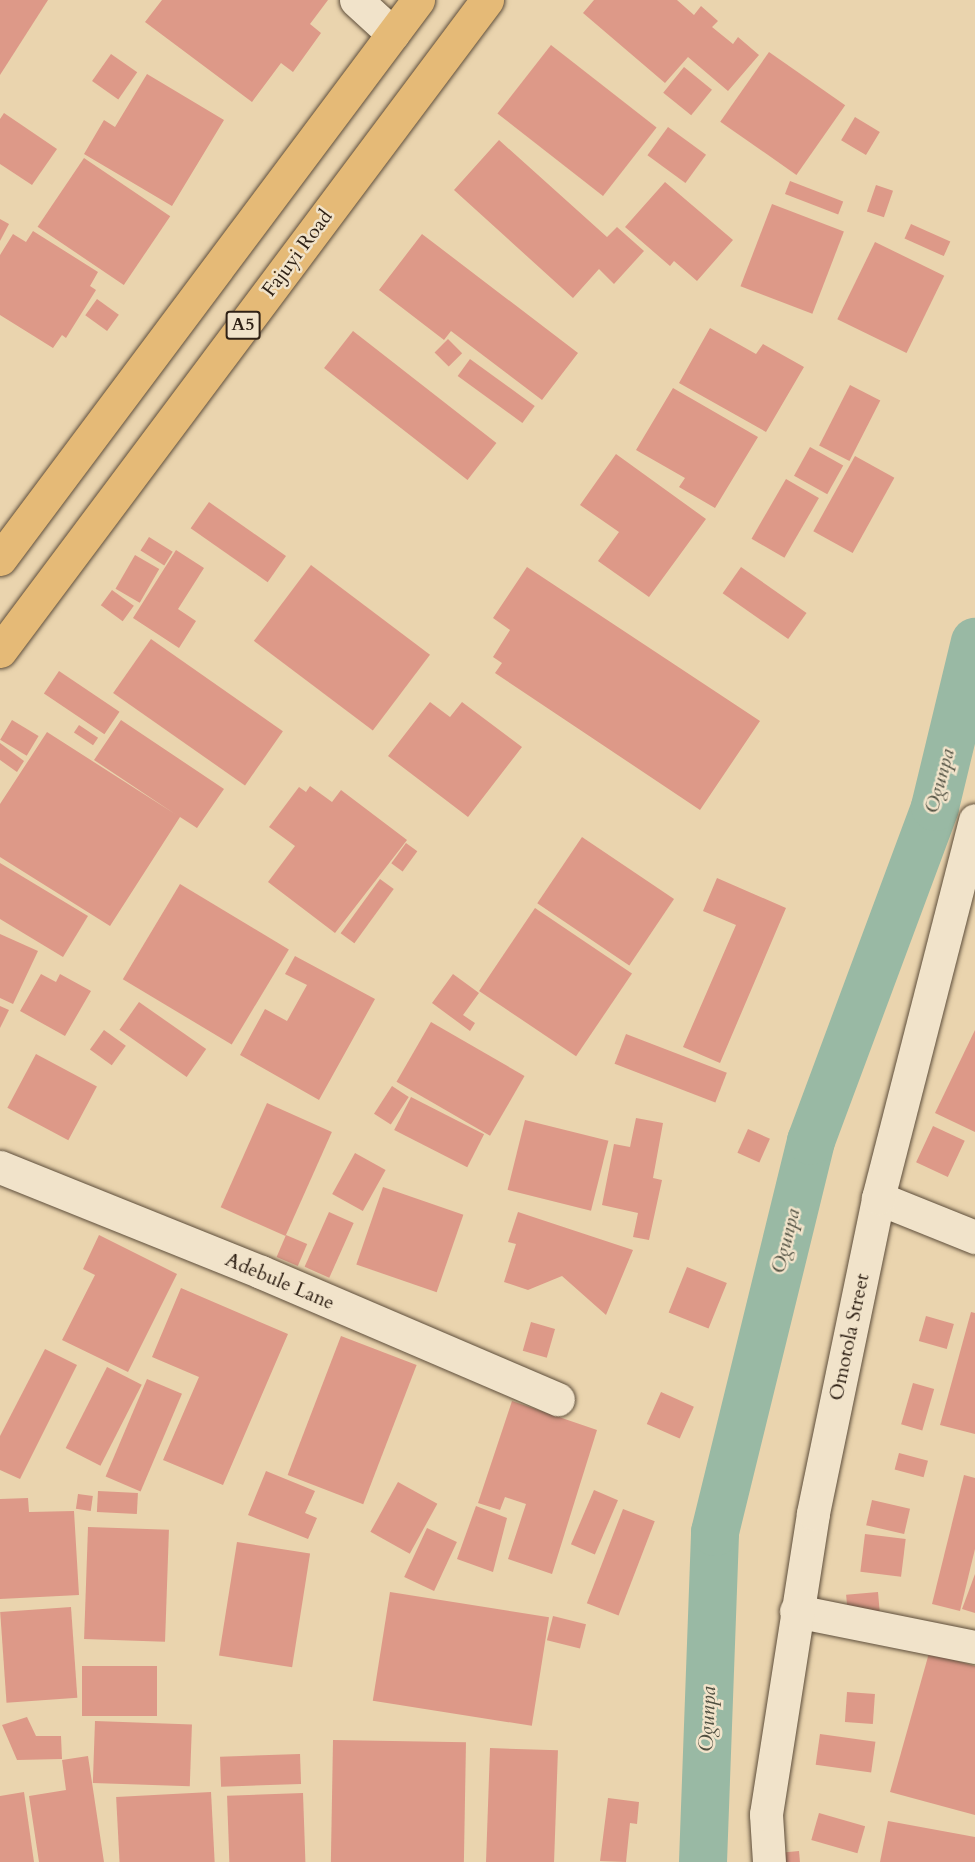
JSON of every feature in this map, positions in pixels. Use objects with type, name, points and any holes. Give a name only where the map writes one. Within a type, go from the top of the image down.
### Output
[{"type":"highway","points":[[0,559],[418,0]]},
{"type":"highway","name":"Fajuyi Road","points":[[0,651],[487,0]]},
{"type":"street","points":[[356,0],[393,34]]},
{"type":"street","name":"Omotola Street","points":[[769,1862],[766,1814],[796,1611],[878,1198],[975,820]]},
{"type":"street","name":"Adebule Lane","points":[[0,1167],[558,1399]]},
{"type":"street","points":[[878,1198],[975,1237]]},
{"type":"street","points":[[796,1611],[975,1647]]},
{"type":"building","points":[[0,0],[48,0],[0,75]]},
{"type":"building","points":[[162,0],[328,0],[310,24],[321,33],[293,72],[281,63],[252,102],[145,22]]},
{"type":"building","points":[[594,0],[677,0],[694,15],[701,6],[718,21],[712,27],[733,44],[738,37],[759,55],[728,91],[688,57],[665,83],[583,13]]},
{"type":"building","points":[[551,45],[657,127],[603,196],[497,114]]},
{"type":"building","points":[[769,52],[845,105],[796,175],[720,122]]},
{"type":"building","points":[[111,54],[137,72],[118,99],[92,81]]},
{"type":"building","points":[[684,67],[712,90],[691,115],[663,93]]},
{"type":"building","points":[[147,74],[224,120],[172,206],[84,154],[104,120],[115,127]]},
{"type":"building","points":[[4,113],[57,149],[32,185],[0,164],[0,119]]},
{"type":"building","points":[[855,117],[880,132],[866,155],[841,140]]},
{"type":"building","points":[[668,127],[706,155],[685,183],[647,155]]},
{"type":"building","points":[[499,140],[607,237],[617,227],[644,251],[614,284],[599,269],[573,298],[454,190]]},
{"type":"building","points":[[84,158],[170,216],[124,285],[38,227]]},
{"type":"building","points":[[790,181],[843,201],[838,214],[785,194]]},
{"type":"building","points":[[665,182],[733,240],[697,281],[674,261],[670,266],[625,227]]},
{"type":"building","points":[[876,185],[893,191],[884,217],[867,211]]},
{"type":"building","points":[[772,204],[844,232],[812,314],[740,286]]},
{"type":"building","points":[[0,219],[9,224],[0,241]]},
{"type":"building","points":[[911,224],[950,241],[944,256],[904,239]]},
{"type":"building","points":[[33,231],[98,272],[90,286],[96,290],[66,338],[62,335],[53,348],[0,315],[0,255],[13,234],[26,242]]},
{"type":"building","points":[[422,234],[578,353],[542,400],[451,331],[444,340],[379,290]]},
{"type":"building","points":[[875,242],[944,276],[907,353],[837,319]]},
{"type":"building","points":[[97,299],[119,315],[107,331],[85,315]]},
{"type":"building","points":[[710,328],[756,354],[763,344],[804,367],[766,432],[679,383]]},
{"type":"building","points":[[353,331],[496,443],[467,480],[324,368]]},
{"type":"building","points":[[448,339],[462,353],[449,367],[435,352]]},
{"type":"building","points":[[470,359],[535,406],[522,423],[458,376]]},
{"type":"building","points":[[850,385],[880,400],[849,461],[819,446]]},
{"type":"building","points":[[673,388],[758,437],[715,508],[679,487],[685,478],[636,450]]},
{"type":"building","points":[[810,447],[843,465],[827,494],[794,476]]},
{"type":"building","points":[[616,454],[706,519],[649,597],[598,561],[619,532],[580,505]]},
{"type":"building","points":[[855,456],[894,478],[853,553],[813,531]]},
{"type":"building","points":[[786,479],[819,498],[784,558],[752,539]]},
{"type":"building","points":[[209,502],[286,556],[268,582],[191,528]]},
{"type":"building","points":[[149,537],[173,552],[164,565],[141,551]]},
{"type":"building","points":[[176,550],[204,568],[178,609],[196,621],[179,648],[133,618]]},
{"type":"building","points":[[135,555],[159,569],[140,603],[116,589]]},
{"type":"building","points":[[311,565],[430,655],[373,731],[254,641]]},
{"type":"building","points":[[527,567],[760,721],[700,810],[495,673],[502,663],[493,657],[510,630],[493,618]]},
{"type":"building","points":[[741,567],[807,613],[788,639],[723,593]]},
{"type":"building","points":[[112,590],[134,606],[123,621],[101,605]]},
{"type":"building","points":[[151,639],[283,731],[245,785],[113,693]]},
{"type":"building","points":[[59,671],[120,712],[104,734],[44,693]]},
{"type":"building","points":[[430,702],[450,717],[462,702],[522,747],[468,817],[388,756]]},
{"type":"building","points":[[12,720],[39,736],[27,756],[0,740]]},
{"type":"building","points":[[121,720],[224,789],[197,828],[180,817],[110,926],[0,857],[0,804],[47,732],[175,814],[94,760]]},
{"type":"building","points":[[79,725],[98,738],[93,745],[74,732]]},
{"type":"building","points":[[0,743],[24,761],[17,772],[0,760]]},
{"type":"building","points":[[310,786],[332,802],[341,790],[407,840],[335,933],[268,882],[295,846],[269,827],[299,787],[306,792]]},
{"type":"building","points":[[582,837],[674,899],[629,965],[537,903]]},
{"type":"building","points":[[406,843],[417,851],[403,871],[391,863]]},
{"type":"building","points":[[0,863],[88,916],[63,957],[0,919]]},
{"type":"building","points":[[717,878],[786,908],[720,1063],[683,1047],[736,925],[703,911]]},
{"type":"building","points":[[380,879],[394,889],[354,943],[341,933]]},
{"type":"building","points":[[180,884],[289,949],[232,1045],[123,979]]},
{"type":"building","points":[[535,908],[632,973],[576,1056],[479,991]]},
{"type":"building","points":[[0,934],[38,951],[13,1004],[0,998]]},
{"type":"building","points":[[295,956],[375,999],[319,1100],[240,1055],[265,1009],[287,1021],[307,985],[285,974]]},
{"type":"building","points":[[41,974],[56,982],[60,974],[91,991],[65,1036],[20,1011]]},
{"type":"building","points":[[453,974],[479,993],[463,1015],[475,1023],[470,1031],[432,1003]]},
{"type":"building","points":[[139,1002],[206,1049],[187,1077],[119,1030]]},
{"type":"building","points":[[0,1006],[9,1010],[0,1028]]},
{"type":"building","points":[[431,1022],[525,1076],[490,1136],[396,1082]]},
{"type":"building","points":[[104,1030],[126,1046],[112,1065],[90,1049]]},
{"type":"building","points":[[975,1030],[975,1132],[935,1113]]},
{"type":"building","points":[[626,1034],[727,1073],[715,1103],[615,1064]]},
{"type":"building","points":[[36,1054],[97,1086],[68,1140],[7,1108]]},
{"type":"building","points":[[392,1086],[409,1097],[391,1125],[374,1114]]},
{"type":"building","points":[[411,1097],[484,1134],[467,1167],[394,1130]]},
{"type":"building","points":[[267,1103],[332,1132],[285,1236],[221,1207]]},
{"type":"building","points":[[636,1118],[663,1123],[653,1178],[662,1180],[649,1240],[633,1237],[638,1213],[602,1205],[614,1144],[630,1147]]},
{"type":"building","points":[[525,1120],[608,1141],[591,1211],[508,1190]]},
{"type":"building","points":[[933,1126],[965,1141],[948,1177],[916,1162]]},
{"type":"building","points":[[748,1129],[770,1139],[759,1163],[737,1153]]},
{"type":"building","points":[[355,1153],[386,1170],[363,1211],[332,1194]]},
{"type":"building","points":[[383,1187],[463,1215],[437,1292],[356,1265]]},
{"type":"building","points":[[329,1212],[354,1223],[329,1278],[305,1267]]},
{"type":"building","points":[[518,1212],[633,1250],[606,1315],[562,1276],[528,1290],[504,1282],[516,1244],[508,1242]]},
{"type":"building","points":[[99,1235],[177,1274],[128,1372],[62,1340],[95,1275],[83,1269]]},
{"type":"building","points":[[286,1235],[307,1244],[298,1266],[277,1257]]},
{"type":"building","points":[[687,1267],[727,1283],[709,1329],[669,1312]]},
{"type":"building","points":[[181,1288],[288,1334],[223,1485],[163,1460],[199,1377],[152,1357]]},
{"type":"building","points":[[971,1312],[975,1313],[975,1434],[940,1425]]},
{"type":"building","points":[[926,1316],[954,1324],[947,1349],[919,1341]]},
{"type":"building","points":[[531,1322],[555,1329],[547,1358],[523,1351]]},
{"type":"building","points":[[341,1336],[417,1365],[363,1504],[288,1475]]},
{"type":"building","points":[[45,1349],[77,1365],[20,1479],[0,1470],[0,1436]]},
{"type":"building","points":[[107,1367],[142,1385],[100,1466],[66,1448]]},
{"type":"building","points":[[147,1379],[182,1394],[141,1491],[106,1477]]},
{"type":"building","points":[[913,1383],[934,1389],[922,1430],[901,1424]]},
{"type":"building","points":[[661,1392],[694,1407],[680,1439],[647,1424]]},
{"type":"building","points":[[512,1401],[597,1430],[552,1574],[508,1559],[526,1504],[505,1497],[500,1510],[478,1503]]},
{"type":"building","points":[[899,1453],[928,1461],[924,1477],[895,1469]]},
{"type":"building","points":[[266,1471],[315,1491],[305,1513],[317,1518],[308,1539],[248,1515]]},
{"type":"building","points":[[964,1475],[975,1478],[975,1549],[960,1611],[932,1604]]},
{"type":"building","points":[[398,1482],[437,1504],[410,1554],[370,1532]]},
{"type":"building","points":[[594,1490],[618,1500],[595,1554],[571,1544]]},
{"type":"building","points":[[98,1491],[138,1493],[137,1514],[97,1512]]},
{"type":"building","points":[[78,1494],[93,1496],[91,1511],[76,1509]]},
{"type":"building","points":[[28,1498],[29,1512],[74,1511],[79,1595],[0,1599],[0,1499]]},
{"type":"building","points":[[872,1500],[910,1509],[904,1534],[866,1525]]},
{"type":"building","points":[[476,1506],[507,1518],[493,1572],[457,1559]]},
{"type":"building","points":[[623,1509],[655,1521],[619,1615],[587,1603]]},
{"type":"building","points":[[88,1527],[169,1530],[165,1642],[84,1639]]},
{"type":"building","points":[[427,1528],[457,1542],[434,1591],[404,1577]]},
{"type":"building","points":[[865,1534],[906,1539],[901,1577],[860,1572]]},
{"type":"building","points":[[237,1542],[310,1554],[292,1667],[219,1656]]},
{"type":"building","points":[[975,1574],[975,1613],[962,1609]]},
{"type":"building","points":[[390,1592],[549,1617],[532,1726],[373,1701]]},
{"type":"building","points":[[878,1592],[880,1614],[848,1617],[846,1595]]},
{"type":"building","points":[[71,1607],[77,1698],[7,1703],[0,1612]]},
{"type":"building","points":[[553,1616],[586,1624],[580,1648],[547,1640]]},
{"type":"building","points":[[929,1653],[975,1666],[975,1815],[890,1792]]},
{"type":"building","points":[[82,1666],[157,1666],[157,1716],[82,1716]]},
{"type":"building","points":[[847,1692],[875,1694],[873,1724],[845,1722]]},
{"type":"building","points":[[27,1717],[36,1736],[61,1736],[62,1759],[17,1760],[2,1725]]},
{"type":"building","points":[[95,1721],[192,1724],[190,1786],[93,1783]]},
{"type":"building","points":[[820,1734],[875,1742],[871,1772],[816,1765]]},
{"type":"building","points":[[333,1740],[466,1742],[464,1862],[331,1862]]},
{"type":"building","points":[[490,1748],[558,1750],[554,1862],[486,1862]]},
{"type":"building","points":[[300,1754],[301,1784],[221,1787],[220,1757]]},
{"type":"building","points":[[88,1756],[104,1862],[39,1862],[29,1796],[66,1790],[62,1760]]},
{"type":"building","points":[[24,1792],[34,1862],[0,1862],[0,1796]]},
{"type":"building","points":[[211,1792],[215,1862],[120,1862],[116,1797]]},
{"type":"building","points":[[303,1793],[305,1862],[229,1862],[227,1796]]},
{"type":"building","points":[[608,1798],[639,1802],[637,1824],[630,1823],[626,1862],[600,1861]]},
{"type":"building","points":[[819,1813],[865,1826],[857,1853],[811,1840]]},
{"type":"building","points":[[888,1821],[975,1837],[975,1862],[880,1862]]},
{"type":"building","points":[[799,1851],[800,1862],[784,1862],[783,1852]]},
{"type":"waterway","name":"Ogunpa","points":[[703,1862],[715,1532],[811,1141],[935,807],[975,642]]}]
